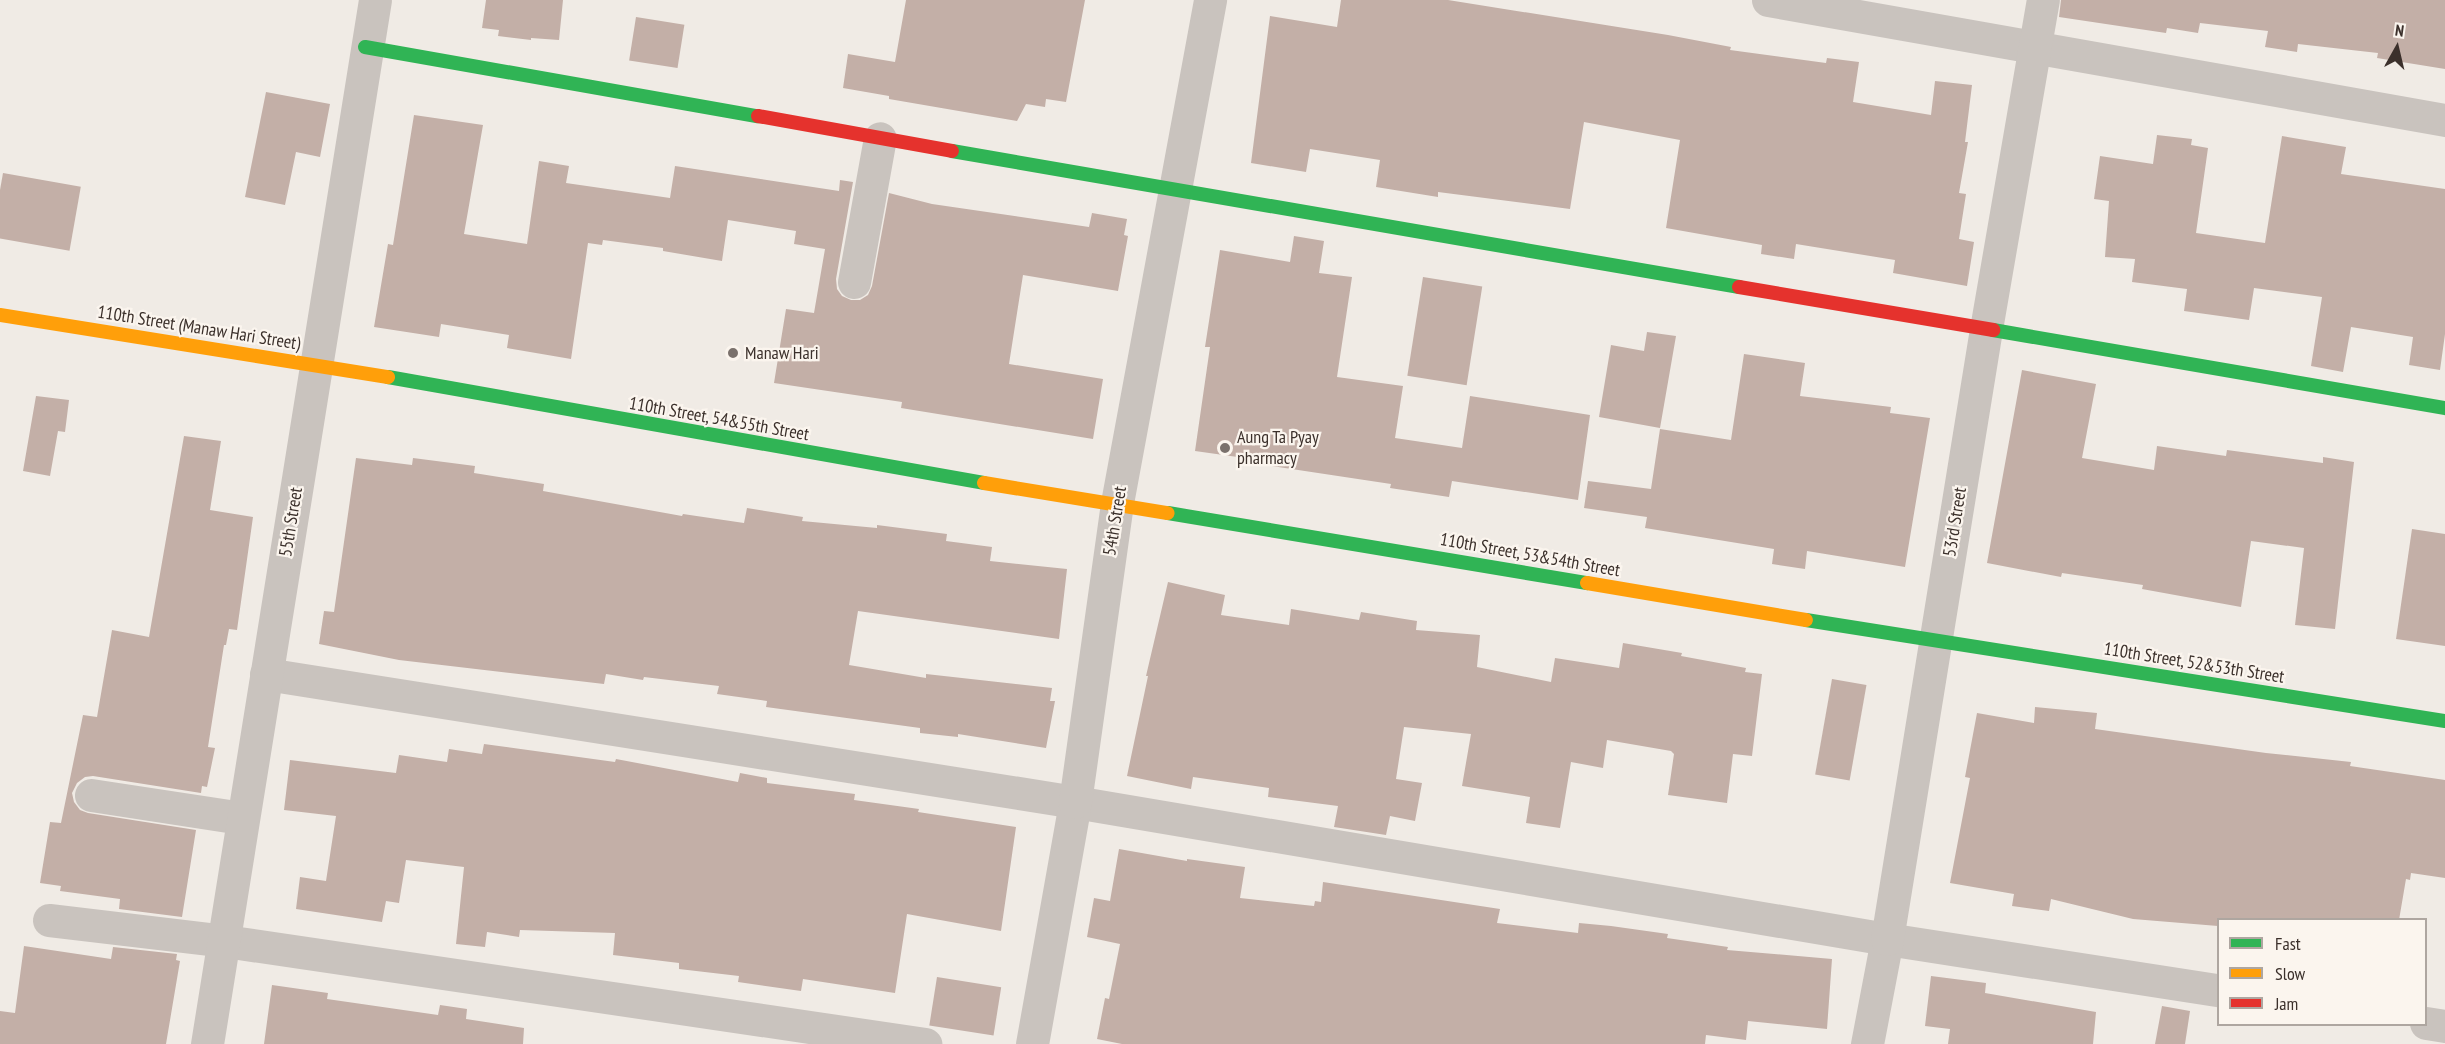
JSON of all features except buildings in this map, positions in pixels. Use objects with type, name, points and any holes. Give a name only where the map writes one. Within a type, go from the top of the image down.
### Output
[{"type":"main road","points":[[366,47],[1175,190],[2445,408]]},
{"type":"main road","name":"110th Street (Manaw Hari Street)","points":[[0,315],[316,364]]},
{"type":"main road","name":"110th Street, 54&55th Street","points":[[316,364],[789,450],[1117,503]]},
{"type":"main road","name":"110th Street, 53&54th Street","points":[[1117,503],[1937,642]]},
{"type":"main road","name":"110th Street, 52&53th Street","points":[[1937,642],[2445,721]]},
{"type":"street","name":"55th Street","points":[[207,1044],[375,0]]},
{"type":"street","name":"54th Street","points":[[1032,1044],[1076,802],[1117,503],[1210,0]]},
{"type":"street","points":[[1768,0],[2445,120]]},
{"type":"street","name":"53rd Street","points":[[1867,1044],[1887,939],[1986,329],[2043,0]]},
{"type":"street","points":[[854,282],[880,138]]},
{"type":"street","points":[[266,674],[1076,802],[1887,939],[2217,990]]},
{"type":"street","points":[[91,795],[242,818]]},
{"type":"street","points":[[50,920],[225,941],[925,1044]]},
{"type":"street","points":[[2427,1023],[2445,1026]]},
{"type":"traffic: fast","points":[[365,47],[758,116]]},
{"type":"traffic: fast","points":[[952,151],[1739,287]]},
{"type":"traffic: fast","points":[[1993,330],[2445,408]]},
{"type":"traffic: fast","points":[[388,377],[984,483]]},
{"type":"traffic: fast","points":[[1168,513],[1587,583]]},
{"type":"traffic: fast","points":[[1806,620],[2445,721]]},
{"type":"traffic: slow","points":[[0,315],[388,377]]},
{"type":"traffic: slow","points":[[984,483],[1168,513]]},
{"type":"traffic: slow","points":[[1587,583],[1806,620]]},
{"type":"traffic: jam","points":[[758,116],[952,151]]},
{"type":"traffic: jam","points":[[1739,287],[1993,330]]},
{"type":"place","name":"Manaw Hari","points":[[733,353]]},
{"type":"place","name":"Aung Ta Pyay pharmacy","points":[[1225,448]]}]
